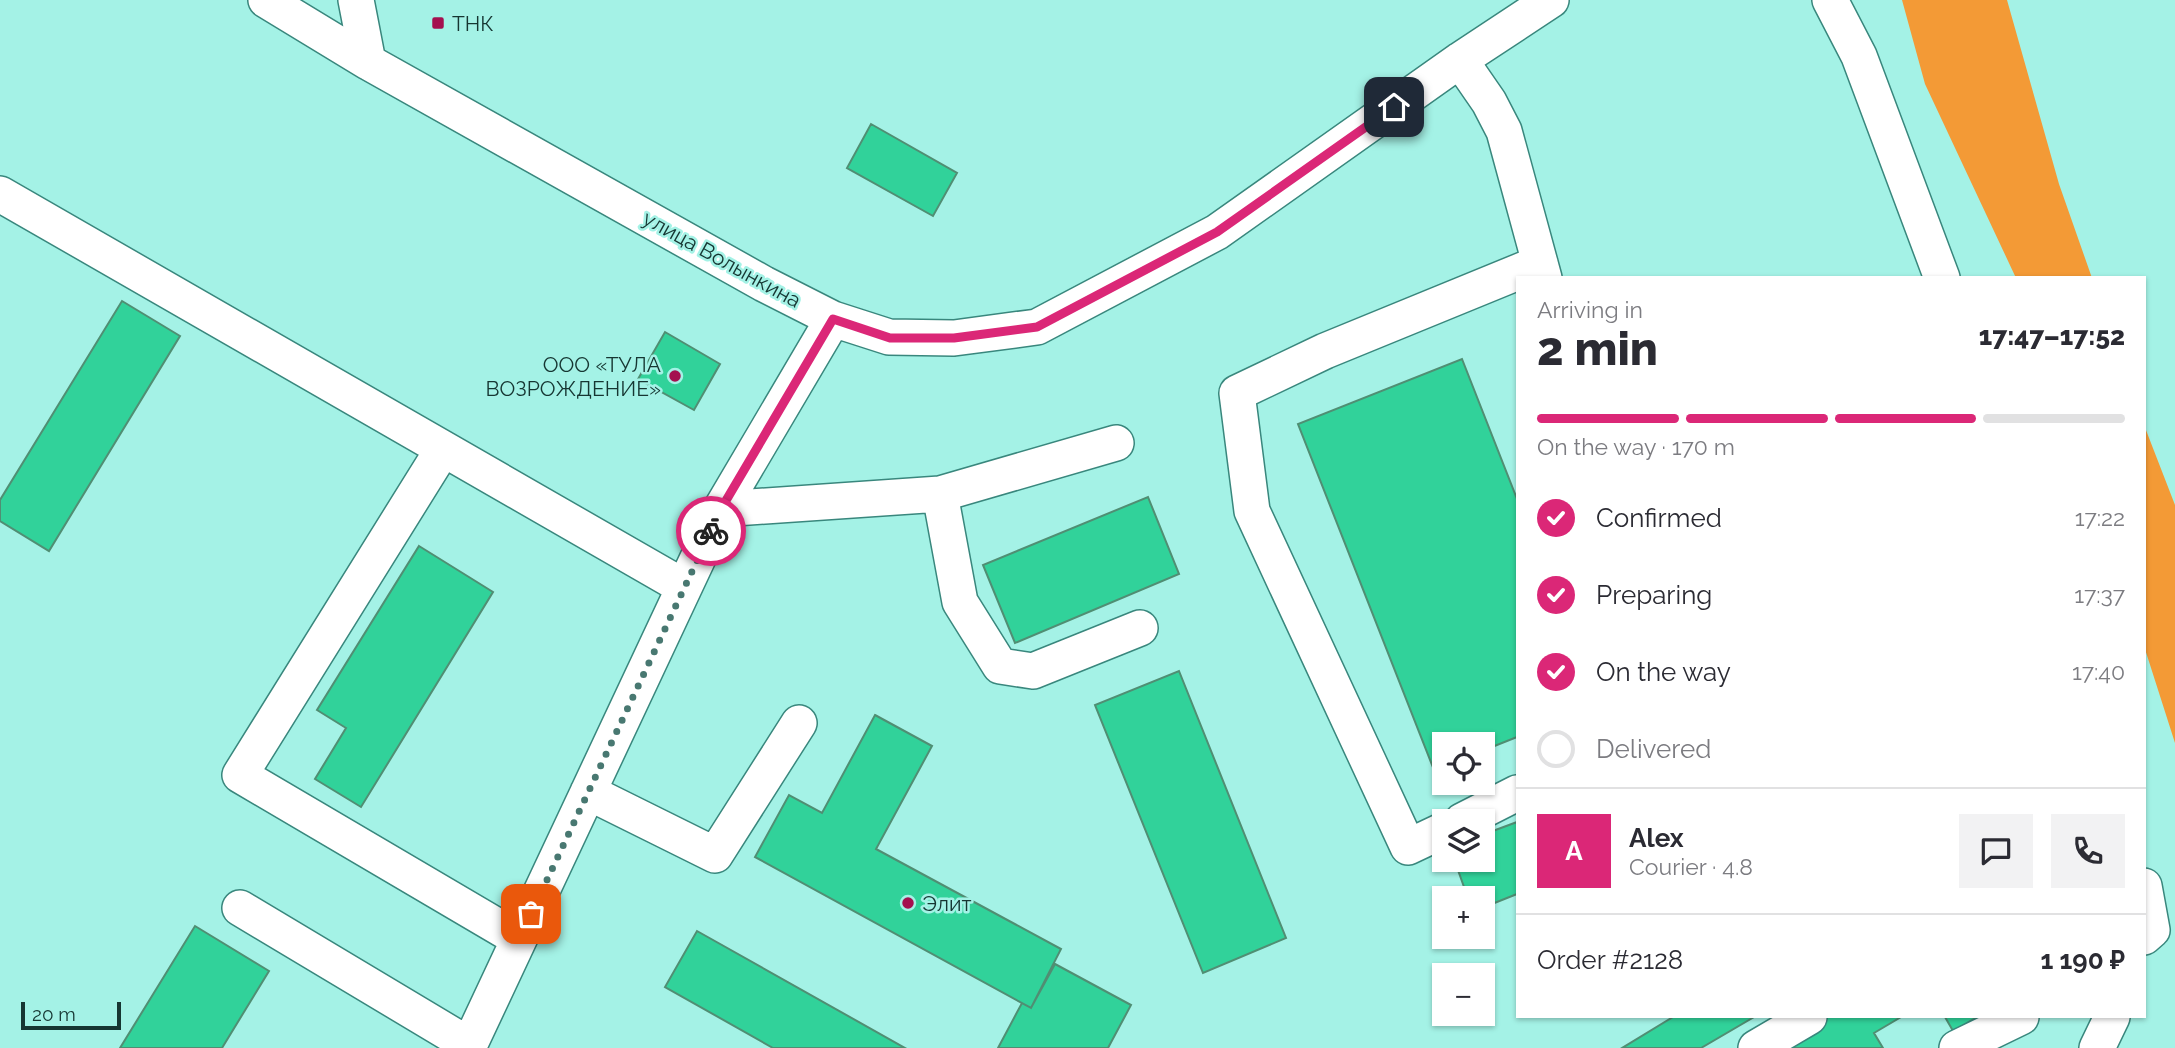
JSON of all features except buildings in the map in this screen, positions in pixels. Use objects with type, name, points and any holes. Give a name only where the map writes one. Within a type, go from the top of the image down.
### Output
[{"type":"street","name":"улица Волынкина","points":[[266,0],[368,62],[764,284],[833,319],[890,338],[954,338],[1037,327],[1217,232],[1460,60],[1551,0]]},
{"type":"street","points":[[356,0],[368,62]]},
{"type":"street","points":[[1830,0],[1859,57],[1941,276]]},
{"type":"street","points":[[1460,60],[1489,102],[1504,131],[1542,271]]},
{"type":"street","points":[[0,194],[684,587]]},
{"type":"street","points":[[1432,836],[1408,847],[1252,511],[1237,393],[1325,351],[1516,281]]},
{"type":"street","points":[[240,908],[469,1046],[721,509],[833,319]]},
{"type":"street","points":[[721,509],[940,494],[1116,443]]},
{"type":"street","points":[[443,449],[240,775],[519,939]]},
{"type":"street","points":[[940,494],[960,602],[1000,666],[1033,671],[1140,628]]},
{"type":"street","points":[[588,792],[715,855],[799,723]]},
{"type":"street","points":[[1486,809],[1516,794]]},
{"type":"street","points":[[2146,921],[2147,939]]},
{"type":"street","points":[[1756,1048],[1807,1018]]},
{"type":"street","points":[[1957,1048],[2019,1018]]},
{"type":"street","points":[[2097,1048],[2112,1018]]},
{"type":"shaded area","points":[[1902,0],[2007,0],[2059,184],[2091,276],[2015,276],[1925,84]]},
{"type":"shaded area","points":[[2146,430],[2175,505],[2175,743],[2146,652]]},
{"type":"way so far","points":[[531,914],[711,531]]},
{"type":"place","name":"ТНК","points":[[438,23]]},
{"type":"place","name":"ООО «ТУЛА ВОЗРОЖДЕНИЕ»","points":[[675,376]]},
{"type":"place","name":"Элит","points":[[908,903]]},
{"type":"route","points":[[711,531],[721,509],[833,319],[890,338],[954,338],[1037,327],[1217,232],[1394,107]]}]
